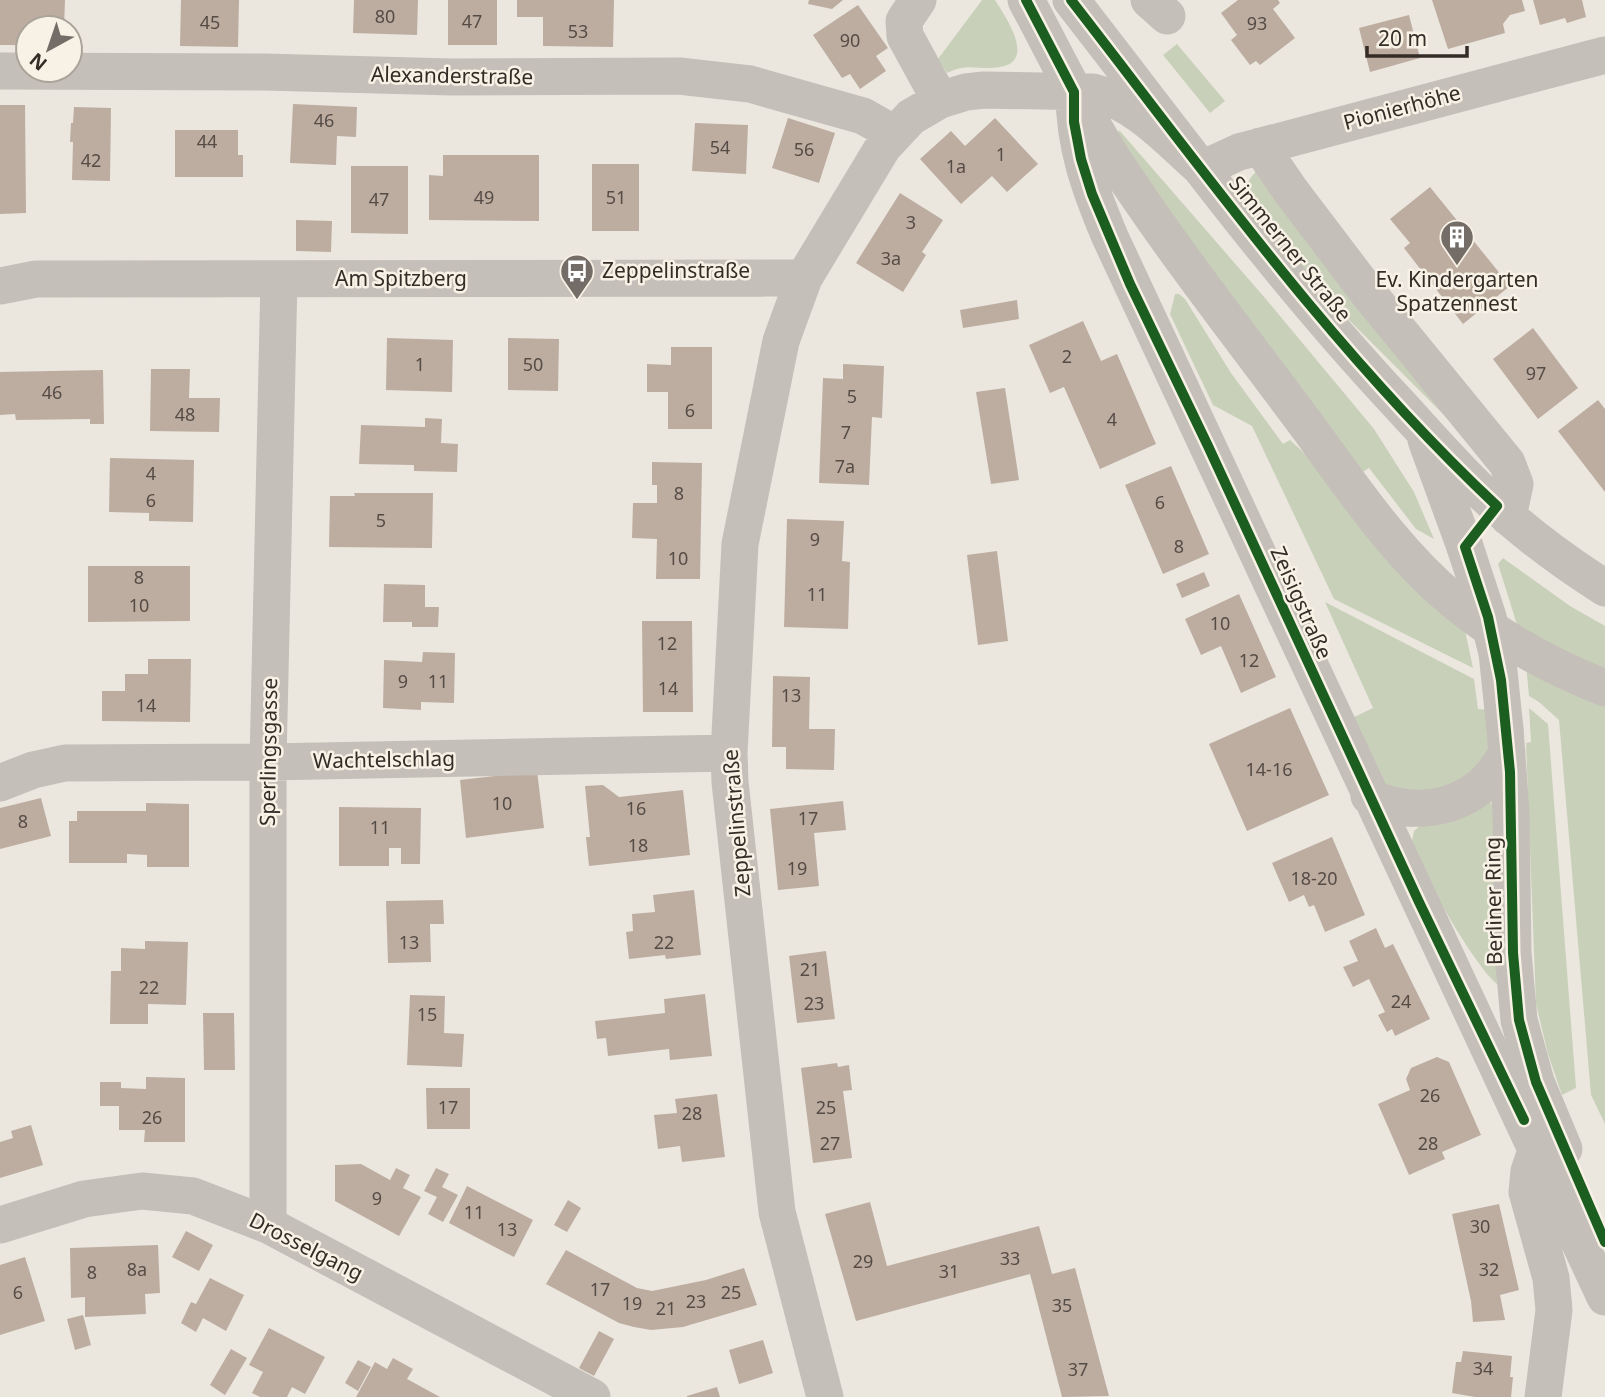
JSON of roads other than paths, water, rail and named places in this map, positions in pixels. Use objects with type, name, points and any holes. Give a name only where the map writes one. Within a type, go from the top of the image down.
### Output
[{"type":"street","points":[[918,0],[904,21],[905,36],[940,100]]},
{"type":"street","points":[[1026,0],[1074,92],[1131,186],[1287,400],[1402,550],[1455,602],[1503,636],[1538,657],[1605,688]]},
{"type":"street","name":"Simmerner Straße","points":[[1072,0],[1306,301],[1422,429],[1508,517],[1605,588]]},
{"type":"street","name":"Pionierhöhe","points":[[1202,169],[1226,156],[1260,146],[1605,55]]},
{"type":"street","name":"Alexanderstraße","points":[[0,71],[264,72],[452,77],[679,76],[750,84],[863,116],[893,134]]},
{"type":"street","name":"Zeppelinstraße","points":[[825,1397],[777,1212],[730,782],[729,753],[740,544],[780,341],[804,278],[846,206],[893,134],[911,117],[940,100],[984,90],[1074,92]]},
{"type":"street","name":"Simmerner Straße","points":[[1074,92],[1104,95],[1134,110],[1202,169]]},
{"type":"street","name":"Zeisigstraße","points":[[1074,92],[1074,122],[1081,159],[1110,237],[1369,796],[1530,1134]]},
{"type":"street","points":[[1260,146],[1369,294],[1507,463],[1515,484],[1508,517]]},
{"type":"street","name":"Am Spitzberg","points":[[0,286],[36,279],[804,278]]},
{"type":"street","name":"Sperlingsgasse","points":[[268,1225],[268,762],[279,279]]},
{"type":"street","name":"Berliner Ring","points":[[1422,429],[1465,547],[1497,653],[1511,812],[1513,953],[1519,1020],[1536,1082],[1605,1242]]},
{"type":"street","points":[[1369,796],[1399,808],[1433,807],[1453,801],[1480,787],[1498,767],[1506,741]]},
{"type":"street","name":"Wachtelschlag","points":[[0,783],[33,770],[65,763],[729,753]]},
{"type":"street","points":[[1530,1134],[1604,1302]]},
{"type":"street","points":[[1530,1134],[1527,1192],[1551,1278],[1554,1310],[1543,1397]]},
{"type":"street","name":"Drosselgang","points":[[0,1225],[84,1199],[142,1191],[193,1196],[268,1225],[592,1397]]},
{"type":"place","name":"Ev. Kindergarten Spatzennest","points":[[1457,267]]},
{"type":"place","name":"Zeppelinstraße","points":[[577,301]]}]
